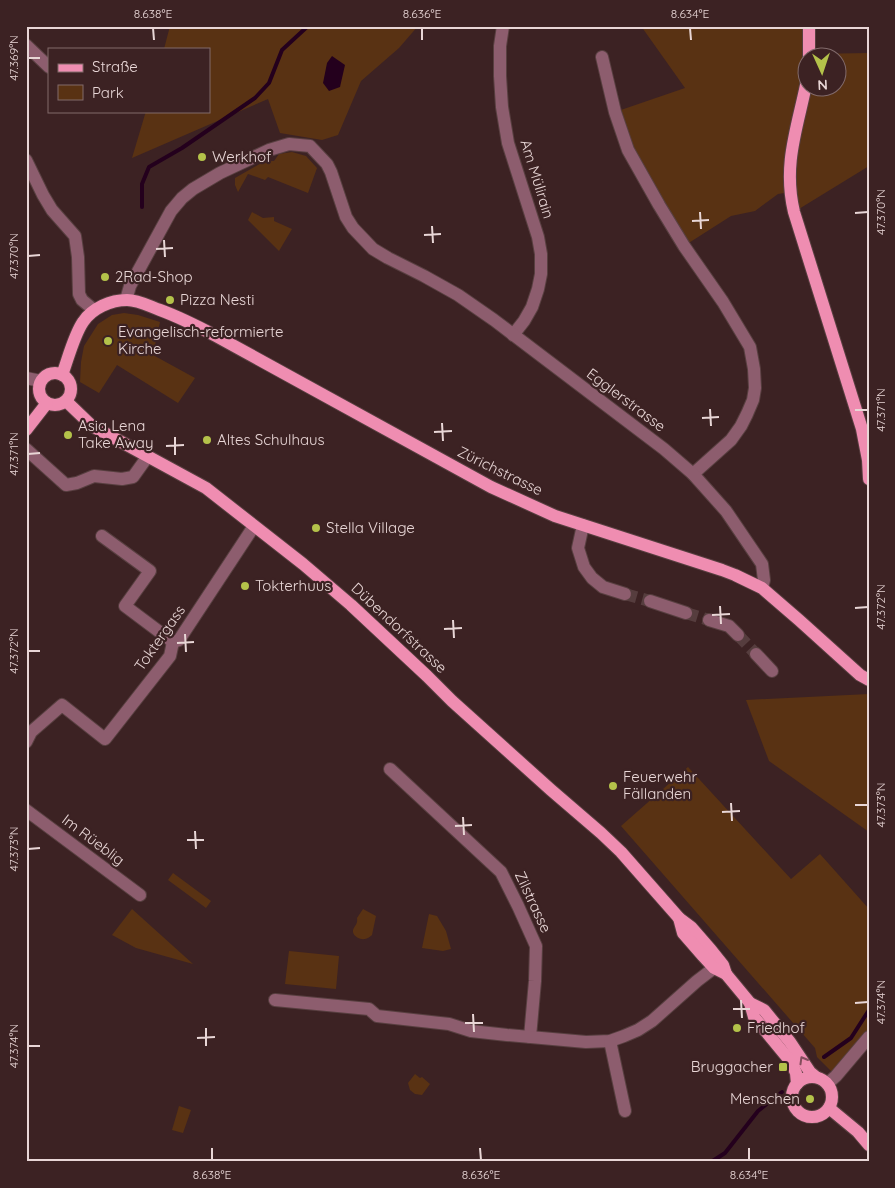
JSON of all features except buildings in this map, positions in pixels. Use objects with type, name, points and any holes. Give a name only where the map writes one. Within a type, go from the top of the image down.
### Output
[{"type":"main road","points":[[809,26],[809,48]]},
{"type":"main road","points":[[803,98],[792,144],[790,192],[794,212],[862,429],[868,460],[869,479]]},
{"type":"main road","name":"Zürichstrasse","points":[[94,310],[110,303],[126,300],[147,305],[181,318],[491,487],[555,516],[729,572],[762,588],[860,675],[869,680]]},
{"type":"main road","points":[[62,375],[82,323],[94,310]]},
{"type":"main road","points":[[50,374],[62,375],[70,385],[70,393],[66,400],[57,405],[47,404],[40,396],[39,386],[41,381],[50,374]]},
{"type":"main road","name":"Dübendorfstrasse","points":[[66,400],[92,426],[206,488],[303,564],[367,620],[452,702],[601,833],[641,874],[678,918],[691,927],[723,964],[726,974],[750,1003],[754,1017],[791,1062],[796,1073],[797,1084],[792,1099],[795,1107],[800,1113],[815,1117],[823,1114],[829,1108]]},
{"type":"main road","points":[[26,430],[47,404]]},
{"type":"main road","name":"Dübendorfstrasse","points":[[678,918],[683,933],[714,968],[726,974]]},
{"type":"main road","name":"Dübendorfstrasse","points":[[750,1003],[764,1010],[798,1052],[810,1072],[821,1081]]},
{"type":"main road","points":[[797,1084],[809,1077],[821,1081],[830,1089],[832,1096],[829,1108],[858,1132],[869,1145]]},
{"type":"street","name":"Am Mülirain","points":[[503,26],[500,46],[500,76],[502,107],[508,143],[538,237],[541,254],[541,274],[532,307],[513,335]]},
{"type":"street","points":[[26,45],[48,66]]},
{"type":"street","points":[[602,57],[615,112],[628,150],[679,238],[723,302],[750,347],[754,369],[755,388],[753,400],[741,426],[731,440],[693,474]]},
{"type":"street","name":"Egglerstrasse","points":[[126,300],[134,278],[171,211],[182,198],[193,189],[220,174],[270,150],[289,144],[310,146],[327,164],[346,217],[362,239],[388,258],[458,295],[664,449],[693,474],[726,511],[762,564],[764,580],[762,588]]},
{"type":"street","points":[[26,160],[42,195],[52,210],[75,236],[78,257],[79,294],[82,300],[94,310]]},
{"type":"street","points":[[26,378],[41,381]]},
{"type":"street","points":[[26,449],[66,484],[94,476],[122,479],[133,477],[148,456]]},
{"type":"street","points":[[583,525],[578,548],[584,567],[592,578],[603,587],[625,594]]},
{"type":"street","name":"Toktergass","points":[[26,742],[32,732],[62,705],[105,739],[170,656],[173,642],[179,640],[254,526]]},
{"type":"street","points":[[102,536],[150,571],[125,606],[173,642]]},
{"type":"street","points":[[650,601],[686,612]]},
{"type":"street","points":[[709,620],[729,626],[738,636]]},
{"type":"street","points":[[756,654],[772,672]]},
{"type":"street","name":"Zilstrasse","points":[[390,768],[501,872],[536,946],[530,1037]]},
{"type":"street","name":"Im Rüeblig","points":[[26,810],[140,895]]},
{"type":"street","points":[[275,1000],[369,1009],[377,1016],[449,1024],[471,1031],[586,1042],[610,1041],[638,1030],[652,1021],[714,968]]},
{"type":"street","points":[[821,1081],[836,1076],[869,1037]]},
{"type":"street","points":[[610,1041],[625,1111]]},
{"type":"green space","points":[[170,26],[418,26],[399,48],[361,81],[338,135],[322,140],[280,133],[268,99],[132,158],[146,112],[210,112],[210,48],[164,48]]},
{"type":"green space","points":[[641,26],[809,26],[810,48],[798,48],[798,98],[848,98],[848,53],[869,53],[869,166],[794,212],[790,192],[778,194],[755,211],[731,216],[684,246],[615,112],[685,88]]},
{"type":"green space","points":[[292,152],[306,156],[317,168],[308,193],[268,177],[265,180],[248,174],[238,192],[235,178],[265,161],[274,161],[279,154]]},
{"type":"green space","points":[[252,212],[263,218],[274,217],[274,221],[292,229],[279,251],[248,220]]},
{"type":"green space","points":[[124,313],[160,322],[153,355],[195,378],[178,403],[117,365],[99,393],[80,382],[84,346],[98,324],[112,315]]},
{"type":"green space","points":[[869,694],[869,832],[769,761],[746,700]]},
{"type":"green space","points":[[688,767],[791,879],[820,854],[869,909],[869,1037],[836,1076],[817,1057],[815,1048],[621,826]]},
{"type":"green space","points":[[173,873],[211,901],[206,908],[168,880]]},
{"type":"green space","points":[[132,909],[193,964],[136,948],[112,935]]},
{"type":"green space","points":[[363,909],[376,916],[372,935],[367,939],[355,936],[353,932],[357,918]]},
{"type":"green space","points":[[429,914],[437,916],[446,931],[451,949],[443,951],[422,948]]},
{"type":"green space","points":[[289,951],[339,956],[336,989],[285,984]]},
{"type":"green space","points":[[415,1074],[430,1084],[422,1095],[415,1094],[410,1090],[408,1083]]},
{"type":"green space","points":[[179,1106],[191,1110],[183,1133],[172,1130]]},
{"type":"shaded area","points":[[332,56],[345,65],[340,87],[329,91],[323,83],[327,63]]},
{"type":"waterway","points":[[142,207],[142,184],[149,167],[182,148],[255,98],[269,83],[282,50],[308,26]]},
{"type":"waterway","points":[[824,1057],[851,1038],[869,1010]]},
{"type":"waterway","points":[[778,1095],[782,1092]]},
{"type":"waterway","points":[[711,1162],[725,1153],[758,1111],[768,1103]]},
{"type":"tunnel","points":[[625,594],[650,601]]},
{"type":"tunnel","points":[[686,613],[709,620]]},
{"type":"tunnel","points":[[738,635],[756,654]]},
{"type":"place","name":"Werkhof","points":[[202,157]]},
{"type":"place","name":"2Rad-Shop","points":[[105,277]]},
{"type":"place","name":"Pizza Nesti","points":[[170,300]]},
{"type":"place","name":"Evangelisch-reformierte Kirche","points":[[108,341]]},
{"type":"place","name":"Asia Lena Take Away","points":[[68,435]]},
{"type":"place","name":"Altes Schulhaus","points":[[207,440]]},
{"type":"place","name":"Stella Village","points":[[316,528]]},
{"type":"place","name":"Tokterhuus","points":[[245,586]]},
{"type":"place","name":"Feuerwehr Fällanden","points":[[613,786]]},
{"type":"place","name":"Friedhof","points":[[737,1028]]},
{"type":"place","name":"Bruggacher","points":[[783,1067]]},
{"type":"place","name":"Menschen","points":[[810,1099]]}]
